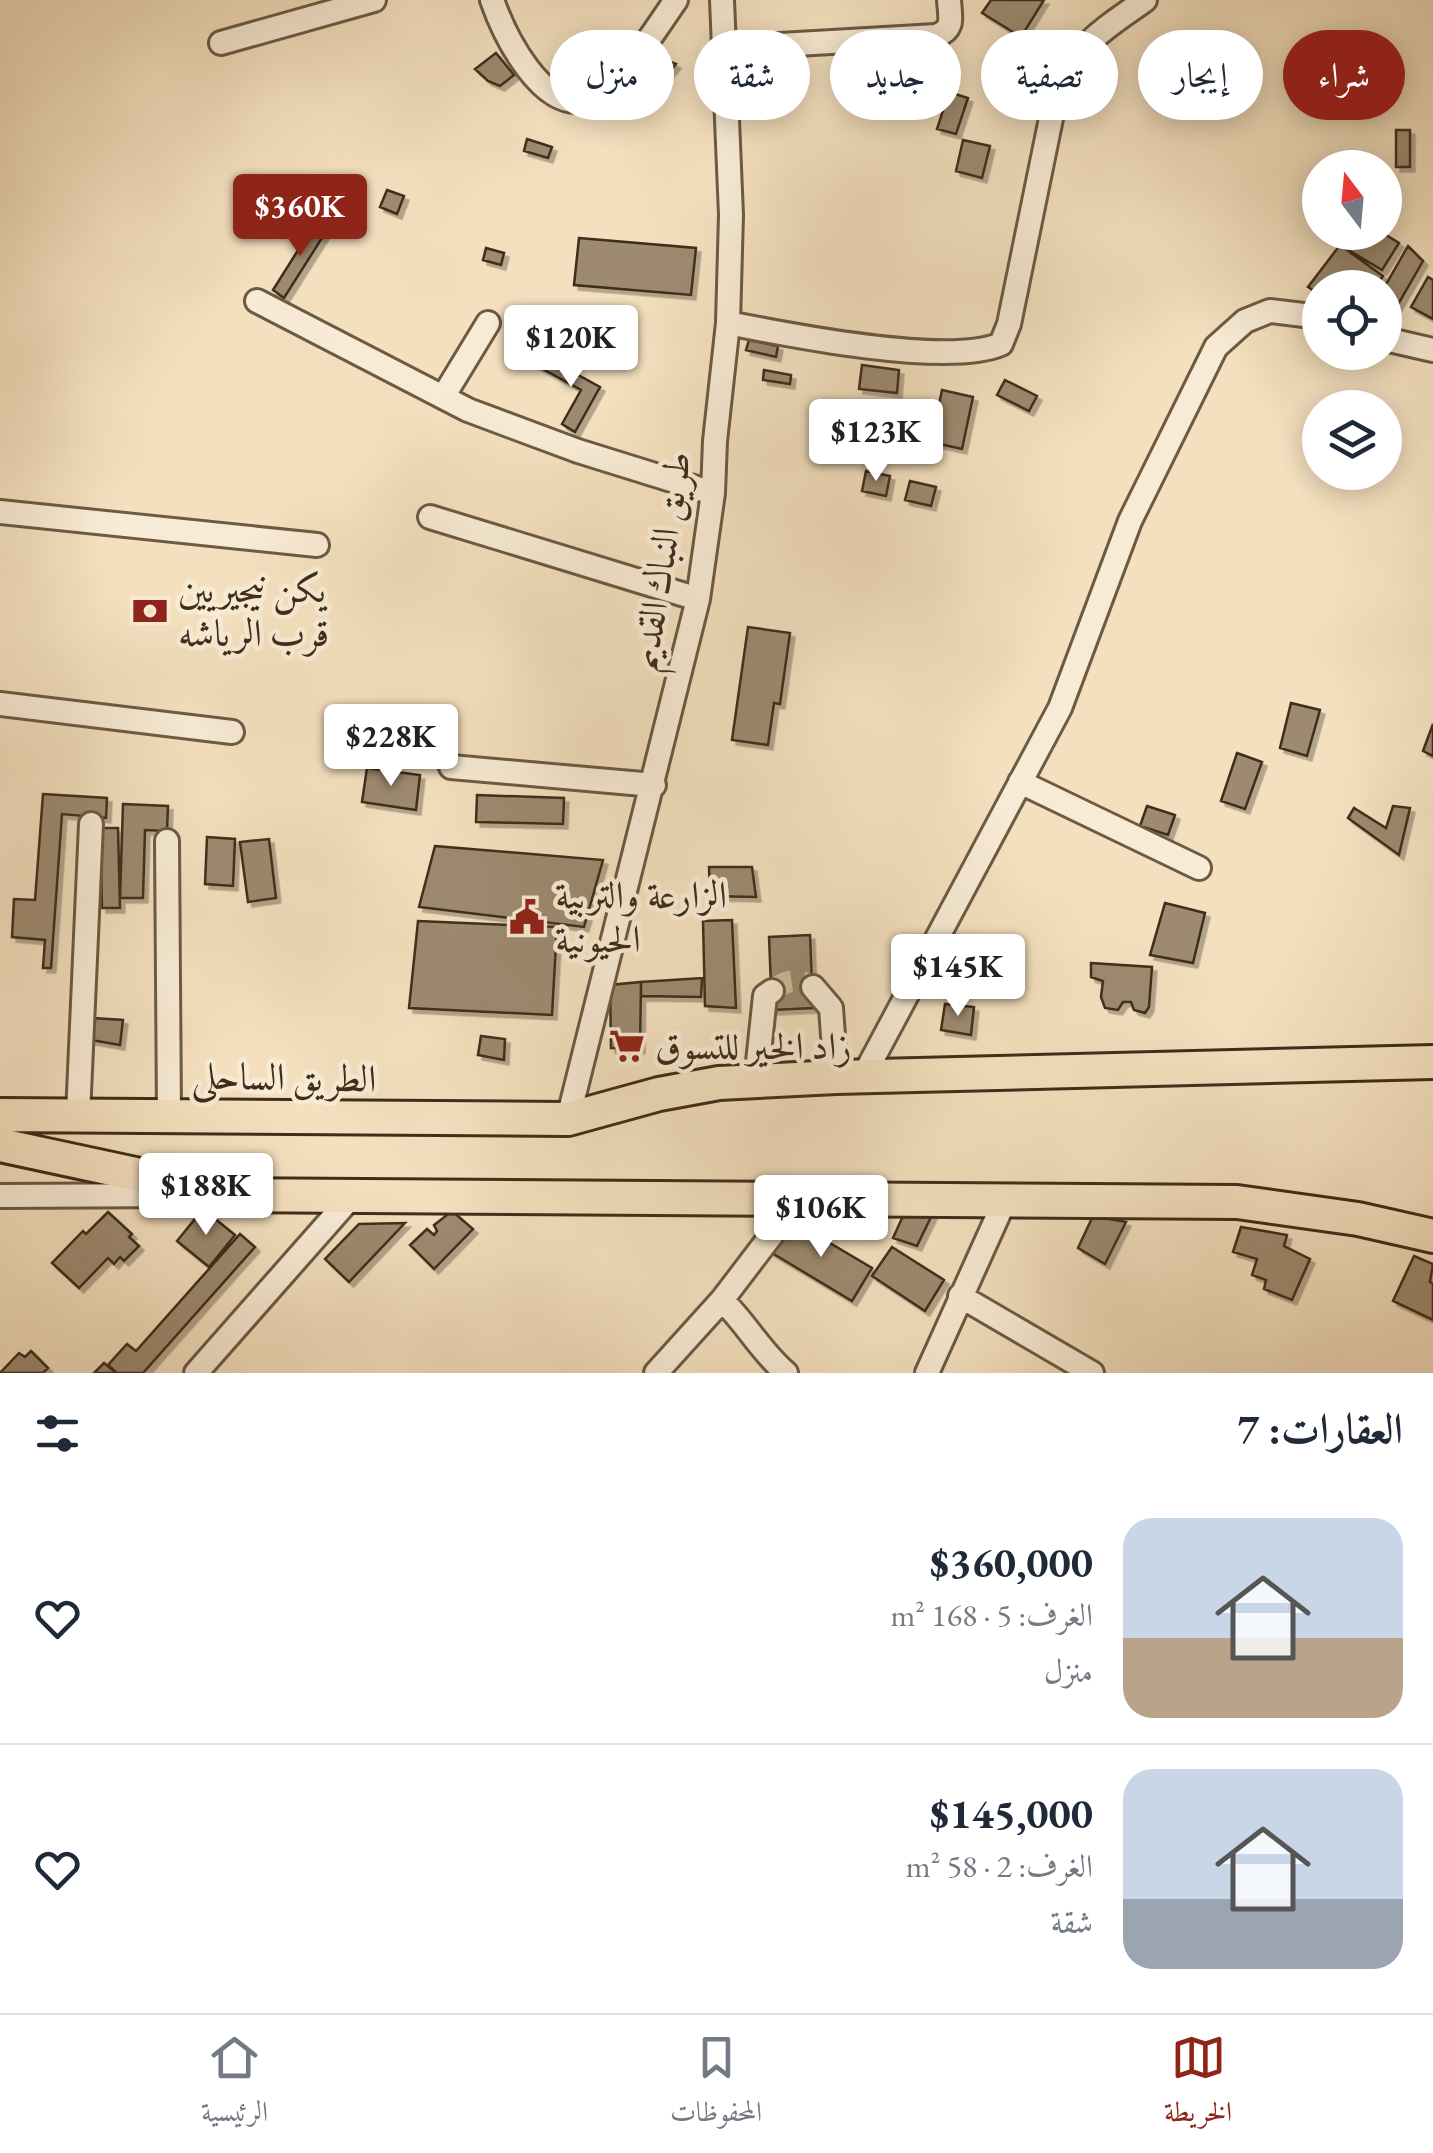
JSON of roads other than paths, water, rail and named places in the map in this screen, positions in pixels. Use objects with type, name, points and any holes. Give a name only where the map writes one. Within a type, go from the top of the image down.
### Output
[{"type":"highway","name":"الطريق الساحلى","points":[[0,1114],[568,1120],[686,1088],[756,1081],[1433,1062]]},
{"type":"highway","points":[[0,1145],[233,1195],[1237,1202],[1358,1219],[1433,1236]]},
{"type":"street","points":[[221,43],[374,0]]},
{"type":"street","points":[[492,0],[511,44],[531,72],[550,92],[567,101],[588,99],[604,90],[641,49],[676,0]]},
{"type":"street","name":"طريق النباك القديم","points":[[722,0],[724,30]]},
{"type":"street","points":[[810,43],[936,36],[951,25],[948,0]]},
{"type":"street","points":[[728,323],[923,351],[975,352],[1000,344],[1010,324],[1056,94],[1070,63],[1092,38],[1145,0]]},
{"type":"street","name":"طريق النباك القديم","points":[[568,1120],[698,599],[713,492],[728,323],[728,120]]},
{"type":"street","points":[[257,301],[468,410],[578,451],[713,492]]},
{"type":"street","points":[[849,1077],[1060,708],[1130,521],[1216,347],[1245,321],[1270,311],[1302,315]]},
{"type":"street","points":[[443,397],[488,323]]},
{"type":"street","points":[[1402,343],[1433,350]]},
{"type":"street","points":[[0,512],[317,545]]},
{"type":"street","points":[[430,517],[698,599]]},
{"type":"street","points":[[0,704],[232,732]]},
{"type":"street","points":[[451,767],[654,785]]},
{"type":"street","points":[[1020,782],[1199,868]]},
{"type":"street","points":[[78,1115],[91,824]]},
{"type":"street","points":[[167,841],[169,1116]]},
{"type":"street","points":[[813,987],[831,1008],[849,1077]]},
{"type":"street","points":[[756,1081],[765,996],[772,991]]},
{"type":"street","points":[[0,1196],[233,1195]]},
{"type":"street","points":[[196,1373],[353,1196]]},
{"type":"street","points":[[656,1373],[722,1300],[798,1198]]},
{"type":"street","points":[[926,1373],[1004,1200]]},
{"type":"street","points":[[960,1296],[1092,1373]]},
{"type":"street","points":[[722,1300],[786,1373]]},
{"type":"tunnel","points":[[772,991],[791,982],[813,987]]},
{"type":"place","name":"يكن نيجيريين قرب الرياشه","points":[[150,611]]},
{"type":"place","name":"الزارعة والتربية الحيونية","points":[[527,917]]},
{"type":"place","name":"زاد الخير للتسوق","points":[[627,1046]]}]
